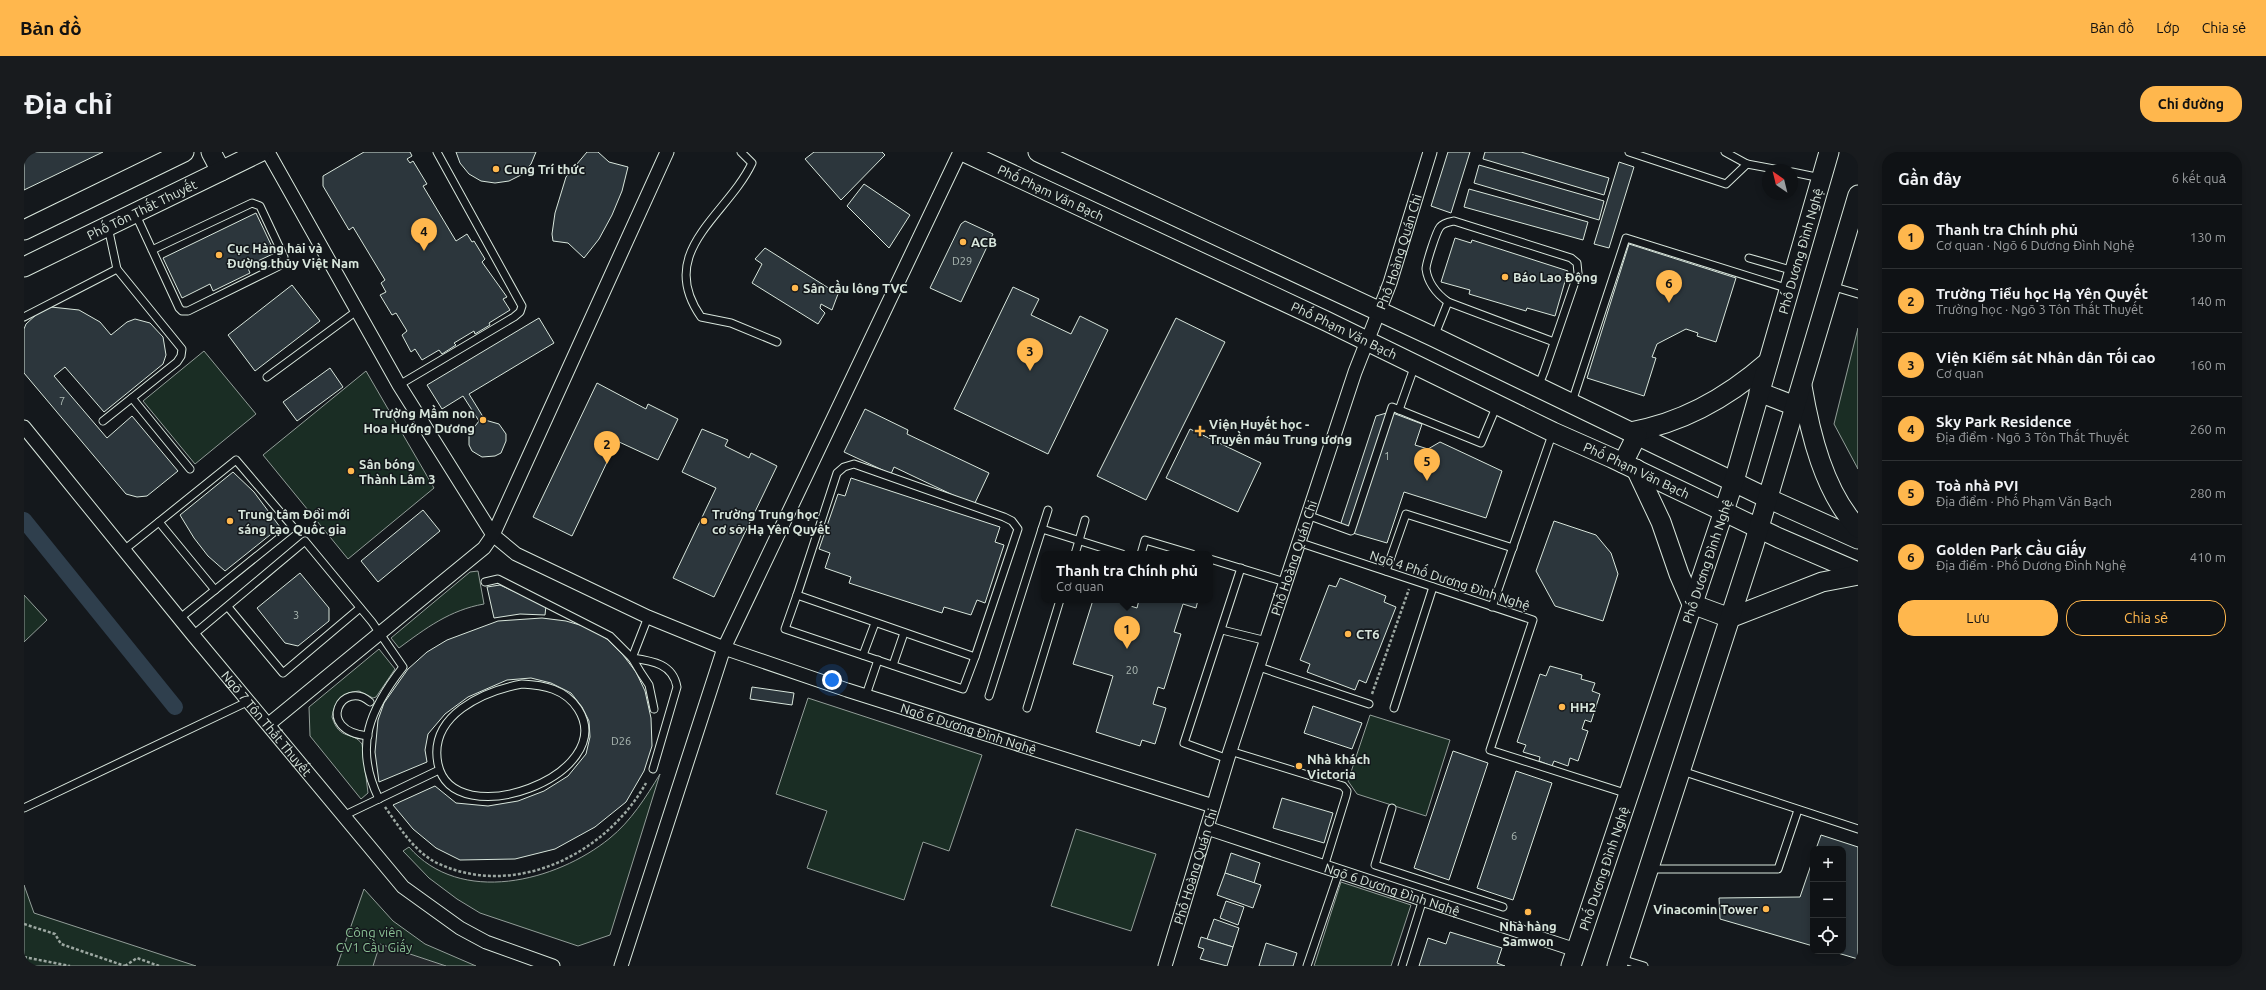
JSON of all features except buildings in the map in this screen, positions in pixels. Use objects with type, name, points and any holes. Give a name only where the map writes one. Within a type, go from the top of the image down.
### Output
[{"type":"main road","points":[[24,230],[184,152]]},
{"type":"main road","points":[[211,152],[221,171]]},
{"type":"main road","name":"Phố Tôn Thất Thuyết","points":[[24,267],[260,152]]},
{"type":"main road","name":"Phố Phạm Văn Bạch","points":[[964,152],[1326,321],[1553,432],[1629,466],[1759,528],[1857,569]]},
{"type":"main road","points":[[1038,152],[1379,313],[1434,337],[1767,498],[1857,527]]},
{"type":"main road","name":"Phố Dương Đình Nghệ","points":[[1573,958],[1734,481],[1829,152]]},
{"type":"main road","points":[[1618,962],[1759,528],[1858,195]]},
{"type":"main road","points":[[1634,433],[1700,409],[1727,394],[1768,362]]},
{"type":"main road","points":[[1802,383],[1815,444],[1836,495],[1857,527]]},
{"type":"main road","points":[[1759,392],[1795,406]]},
{"type":"main road","points":[[1634,433],[1629,466],[1661,522],[1679,574],[1692,604],[1730,618],[1857,569]]},
{"type":"street","name":"Ngõ 6 Dương Đình Nghệ","points":[[268,152],[399,385],[493,535],[516,554],[648,617],[724,648],[866,696],[1213,806]]},
{"type":"street","points":[[269,724],[382,638],[484,548],[493,535],[667,152]]},
{"type":"street","points":[[621,966],[724,648],[960,152]]},
{"type":"street","name":"Phố Hoàng Quán Chi","points":[[1165,966],[1213,806],[1298,542],[1367,342],[1390,283],[1430,152]]},
{"type":"street","name":"Ngõ 7 Tôn Thất Thuyết","points":[[24,427],[193,636],[269,724],[343,816],[403,887],[430,908],[460,928],[486,942],[553,966]]},
{"type":"street","name":"Ngõ 6 Dương Đình Nghệ","points":[[1207,828],[1423,899],[1573,958]]},
{"type":"lane","points":[[399,385],[520,312],[522,306],[436,152]]},
{"type":"lane","points":[[741,152],[752,163],[744,178],[697,238],[686,270],[686,287],[690,301],[702,317],[731,324],[777,342]]},
{"type":"lane","points":[[1630,152],[1726,184],[1747,164]]},
{"type":"lane","points":[[1725,152],[1747,164],[1762,167]]},
{"type":"lane","points":[[1798,173],[1821,178]]},
{"type":"lane","points":[[135,213],[152,250],[182,311],[188,311],[279,266],[283,262],[284,257],[260,206],[252,203],[152,250]]},
{"type":"lane","points":[[1538,387],[1554,342],[1578,273],[1577,263],[1571,258],[1454,220],[1446,222],[1440,227],[1426,268],[1429,281],[1437,294],[1448,302],[1554,342]]},
{"type":"lane","points":[[103,421],[177,362],[181,356],[182,349],[117,269],[108,227]]},
{"type":"lane","points":[[1572,404],[1626,238],[1789,289]]},
{"type":"lane","points":[[1749,258],[1794,271]]},
{"type":"lane","points":[[24,316],[117,269]]},
{"type":"lane","points":[[1831,286],[1858,294]]},
{"type":"lane","points":[[1434,337],[1448,302]]},
{"type":"lane","points":[[268,377],[358,310]]},
{"type":"lane","points":[[1399,410],[1415,364]]},
{"type":"lane","points":[[132,398],[190,469]]},
{"type":"lane","points":[[1307,515],[1350,531],[1392,407],[1481,443],[1498,405]]},
{"type":"lane","points":[[1492,607],[1553,432]]},
{"type":"lane","points":[[124,550],[236,460],[293,527],[179,618]]},
{"type":"lane","points":[[854,464],[1004,516],[1012,521],[1018,529],[975,657],[963,688],[785,629],[797,595],[837,473],[844,467],[854,464]]},
{"type":"lane","points":[[989,696],[1048,510]]},
{"type":"lane","points":[[1386,571],[1406,514],[1513,548]]},
{"type":"lane","points":[[1075,551],[1085,520]]},
{"type":"lane","points":[[159,522],[215,590]]},
{"type":"lane","points":[[1042,529],[1113,551]]},
{"type":"lane","points":[[1142,551],[1145,540],[1182,551]]},
{"type":"lane","points":[[193,636],[305,542],[360,608],[403,667],[380,698],[373,712],[368,736],[370,774],[378,799]]},
{"type":"lane","name":"Ngõ 4 Phố Dương Đình Nghệ","points":[[1298,542],[1532,620],[1490,750],[1628,794]]},
{"type":"lane","points":[[1213,560],[1285,582]]},
{"type":"lane","points":[[1241,568],[1184,743],[1343,786],[1347,791],[1346,796],[1324,866]]},
{"type":"lane","points":[[485,582],[498,579],[610,636],[632,658],[649,685],[654,709]]},
{"type":"lane","points":[[1394,708],[1433,587]]},
{"type":"lane","points":[[797,595],[975,657]]},
{"type":"lane","points":[[1027,708],[1059,603]]},
{"type":"lane","points":[[228,607],[283,673],[360,608]]},
{"type":"lane","points":[[632,658],[648,617]]},
{"type":"lane","points":[[864,655],[875,623]]},
{"type":"lane","points":[[1222,630],[1267,641]]},
{"type":"lane","points":[[893,665],[904,632]]},
{"type":"lane","points":[[632,658],[669,669],[676,678],[677,687],[653,769]]},
{"type":"lane","points":[[866,696],[878,660]]},
{"type":"lane","points":[[1259,667],[1369,704]]},
{"type":"lane","points":[[522,684],[549,687],[569,698],[582,717],[584,729],[582,742],[575,756],[561,770],[545,782],[524,791],[502,796],[483,796],[463,792],[447,781],[439,770],[436,755],[438,739],[445,726],[469,703],[490,692],[522,684]]},
{"type":"lane","points":[[368,736],[345,729],[339,722],[336,713],[341,702],[349,697],[360,696],[370,702]]},
{"type":"lane","points":[[24,808],[249,701]]},
{"type":"lane","points":[[343,816],[439,770]]},
{"type":"lane","points":[[1681,771],[1858,829]]},
{"type":"lane","points":[[1392,808],[1375,865],[1503,907]]},
{"type":"lane","points":[[1649,869],[1778,869],[1798,810]]},
{"type":"lane","points":[[1307,966],[1339,872]]},
{"type":"lane","points":[[1402,966],[1423,899]]},
{"type":"lane","points":[[1618,962],[1644,966]]},
{"type":"path","points":[[1369,704],[1412,580]]},
{"type":"path","points":[[378,799],[409,839],[423,853],[439,864],[477,873],[504,875],[546,868],[568,859],[588,847],[606,834],[623,817],[646,783]]},
{"type":"path","points":[[24,924],[55,934],[61,944],[125,966],[137,958],[159,966]]},
{"type":"path","points":[[24,957],[70,966]]},
{"type":"green space","points":[[1858,328],[1858,469],[1834,424]]},
{"type":"green space","points":[[204,351],[256,414],[195,464],[143,401]]},
{"type":"green space","name":"Sân bóng Thành Lâm 3","points":[[366,371],[434,488],[348,559],[263,455]]},
{"type":"green space","points":[[478,571],[484,604],[449,615],[399,648],[391,638],[470,572]]},
{"type":"green space","points":[[24,595],[47,620],[24,642]]},
{"type":"green space","points":[[379,649],[395,669],[376,697],[373,698],[359,691],[348,693],[337,702],[332,717],[335,725],[342,733],[354,737],[362,744],[368,793],[361,799],[310,736],[309,707]]},
{"type":"green space","points":[[808,698],[982,755],[949,851],[923,842],[904,900],[807,868],[827,811],[776,794]]},
{"type":"green space","points":[[1370,715],[1450,740],[1426,816],[1357,794],[1348,781]]},
{"type":"green space","points":[[660,774],[610,935],[578,946],[480,913],[457,899],[429,878],[403,851],[409,847],[430,865],[454,877],[481,882],[508,881],[536,876],[563,866],[588,853],[610,838],[625,824],[644,800]]},
{"type":"green space","points":[[1076,829],[1156,854],[1131,931],[1051,906]]},
{"type":"green space","points":[[1341,882],[1411,905],[1391,966],[1314,966]]},
{"type":"green space","points":[[24,885],[34,913],[196,966],[24,966]]},
{"type":"green space","name":"Công viên CV1 Cầu Giấy","points":[[364,889],[393,921],[425,944],[476,966],[337,966]]},
{"type":"shaded area","points":[[380,944],[446,966],[373,966]]},
{"type":"waterway","points":[[24,520],[175,707]]},
{"type":"place","name":"Cung Trí thức","points":[[496,169]]},
{"type":"place","name":"ACB","points":[[963,242]]},
{"type":"place","name":"Sky Park Residence","points":[[424,251]]},
{"type":"place","name":"Cục Hàng hải và Đường thủy Việt Nam","points":[[219,255]]},
{"type":"place","name":"Báo Lao Động","points":[[1505,277]]},
{"type":"place","name":"Sân cầu lông TVC","points":[[795,288]]},
{"type":"place","name":"Golden Park Cầu Giấy","points":[[1669,303]]},
{"type":"place","name":"Viện Kiểm sát Nhân dân Tối cao","points":[[1030,371]]},
{"type":"place","name":"Trường Mầm non Hoa Hướng Dương","points":[[483,420]]},
{"type":"place","name":"Viện Huyết học - Truyền máu Trung ương","points":[[1200,431]]},
{"type":"place","name":"Trường Tiểu học Hạ Yên Quyết","points":[[607,464]]},
{"type":"place","name":"Sân bóng Thành Lâm 3","points":[[351,471]]},
{"type":"place","name":"Toà nhà PVI","points":[[1427,481]]},
{"type":"place","name":"Trung tâm Đổi mới sáng tạo Quốc gia","points":[[230,521]]},
{"type":"place","name":"Trường Trung học cơ sở Hạ Yên Quyết","points":[[704,521]]},
{"type":"place","name":"CT6","points":[[1348,634]]},
{"type":"place","name":"Thanh tra Chính phủ","points":[[1127,649]]},
{"type":"place","name":"HH2","points":[[1562,707]]},
{"type":"place","name":"Nhà khách Victoria","points":[[1299,766]]},
{"type":"place","name":"Vinacomin Tower","points":[[1766,909]]},
{"type":"place","name":"Nhà hàng Samwon","points":[[1528,912]]}]
